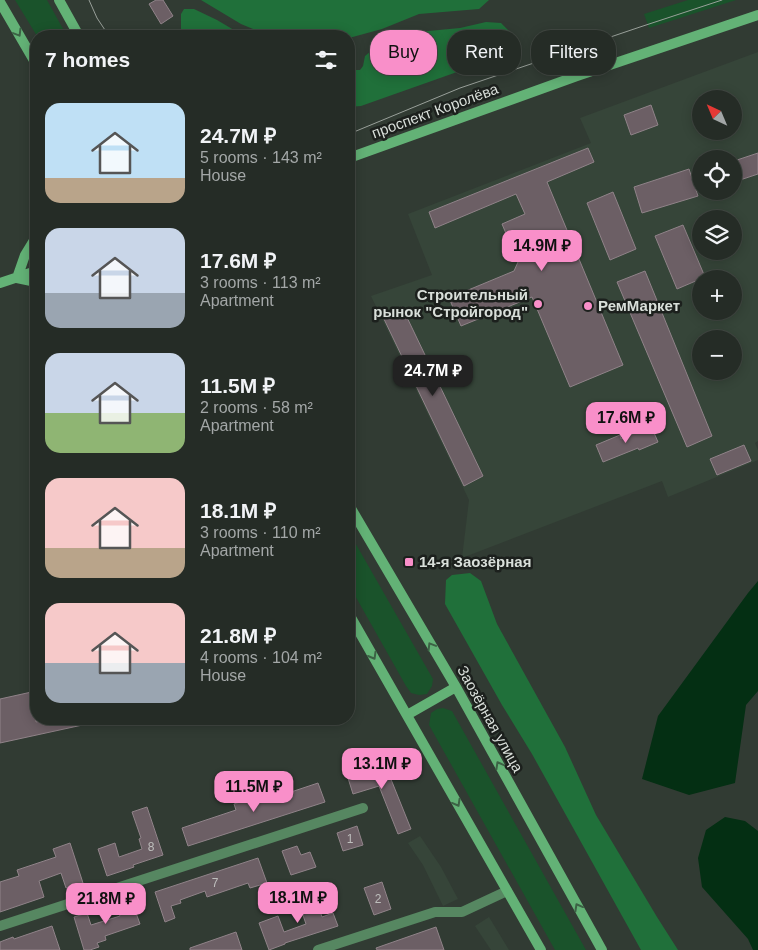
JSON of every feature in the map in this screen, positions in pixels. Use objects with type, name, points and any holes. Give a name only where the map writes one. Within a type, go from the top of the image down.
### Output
[{"type":"main road","points":[[59,0],[76,30]]},
{"type":"main road","points":[[0,2],[30,54]]},
{"type":"main road","name":"проспект Королёва","points":[[355,156],[577,76],[758,15]]},
{"type":"main road","points":[[16,278],[30,247]]},
{"type":"main road","points":[[0,284],[30,273]]},
{"type":"main road","points":[[16,278],[30,281]]},
{"type":"main road","name":"Заозёрная улица","points":[[355,516],[456,688],[602,950]]},
{"type":"main road","points":[[355,624],[541,950]]},
{"type":"main road","points":[[408,715],[456,688]]},
{"type":"street","points":[[0,926],[363,808]]},
{"type":"street","points":[[318,950],[435,912],[462,912],[507,891]]},
{"type":"shaded area","points":[[15,0],[47,0],[64,30],[33,30]]},
{"type":"shaded area","points":[[201,0],[489,0],[479,9],[419,14],[382,29],[370,30],[370,32],[355,36],[355,30],[256,30],[241,24]]},
{"type":"shaded area","points":[[688,0],[736,0],[649,28],[644,14]]},
{"type":"shaded area","points":[[184,9],[194,9],[234,30],[181,30],[181,14]]},
{"type":"shaded area","points":[[486,22],[501,23],[508,30],[447,30],[448,75],[355,106],[355,70],[360,70],[365,56],[370,52],[370,75],[437,75],[437,30],[460,28]]},
{"type":"shaded area","name":"Строительный рынок \"Стройгород\"","points":[[758,52],[758,441],[755,443],[758,450],[758,460],[668,497],[662,481],[462,558],[469,500],[371,296],[432,275],[408,214],[591,143],[580,118]]},
{"type":"shaded area","points":[[355,542],[433,679],[432,686],[427,694],[411,693],[355,596]]},
{"type":"shaded area","points":[[470,573],[481,581],[497,624],[565,747],[596,815],[678,950],[641,950],[532,754],[445,604],[446,580],[452,575]]},
{"type":"shaded area","points":[[758,581],[758,691],[746,705],[735,783],[689,795],[642,779],[658,716]]},
{"type":"shaded area","points":[[443,708],[452,711],[586,950],[555,950],[429,725],[431,713]]},
{"type":"shaded area","points":[[725,817],[745,821],[758,831],[758,950],[753,950],[748,939],[702,887],[698,858],[706,830]]},
{"type":"shaded area","points":[[420,836],[441,867],[458,899],[443,906],[423,865],[408,843]]},
{"type":"shaded area","points":[[489,917],[509,950],[491,950],[475,926]]},
{"type":"building","points":[[156,0],[163,0],[173,16],[161,24],[149,4]]},
{"type":"building","points":[[651,105],[658,125],[631,135],[624,115]]},
{"type":"building","points":[[588,148],[594,162],[547,182],[623,365],[570,387],[532,297],[461,326],[449,298],[514,271],[518,262],[502,224],[525,214],[516,194],[435,228],[429,212]]},
{"type":"building","points":[[758,153],[758,174],[742,179],[742,158]]},
{"type":"building","points":[[689,169],[692,178],[692,198],[642,213],[634,187]]},
{"type":"building","points":[[613,192],[636,249],[610,260],[587,203]]},
{"type":"building","points":[[683,225],[692,246],[692,260],[698,260],[702,270],[692,270],[692,283],[677,289],[655,236]]},
{"type":"building","points":[[645,271],[712,436],[687,447],[617,282]]},
{"type":"building","points":[[402,307],[483,476],[464,486],[383,317]]},
{"type":"building","points":[[651,426],[658,442],[603,462],[596,445],[620,435],[621,439]]},
{"type":"building","points":[[744,445],[751,461],[717,475],[710,459]]},
{"type":"building","points":[[30,692],[30,725],[82,725],[0,743],[0,699]]},
{"type":"building","points":[[380,752],[411,829],[398,834],[379,786],[353,794],[348,778],[372,770],[367,758]]},
{"type":"building","points":[[318,783],[325,802],[188,846],[182,828],[236,810],[234,804],[248,799],[246,793],[260,789],[263,799],[275,795],[276,797]]},
{"type":"building","points":[[147,807],[163,855],[107,876],[98,849],[115,843],[119,857],[142,849],[139,839],[141,838],[132,812]]},
{"type":"building","points":[[357,826],[363,845],[343,851],[337,833]]},
{"type":"building","points":[[70,843],[83,883],[66,888],[61,873],[39,881],[44,897],[0,912],[0,882],[19,876],[17,870],[56,857],[53,849]]},
{"type":"building","points":[[297,846],[301,855],[310,852],[316,867],[291,875],[282,851]]},
{"type":"building","points":[[258,858],[267,883],[250,888],[248,883],[207,897],[205,891],[180,900],[181,903],[171,906],[175,918],[165,922],[155,892]]},
{"type":"building","points":[[382,882],[391,909],[374,915],[364,888]]},
{"type":"building","points":[[314,893],[322,917],[333,913],[338,926],[269,950],[259,923],[278,916],[284,932],[306,924],[297,898]]},
{"type":"building","points":[[131,899],[140,924],[105,936],[106,940],[97,943],[99,947],[84,950],[74,917],[87,913],[91,925],[120,916],[116,904]]},
{"type":"building","points":[[52,926],[60,950],[0,950],[0,942]]},
{"type":"building","points":[[436,927],[444,950],[377,950],[376,948]]},
{"type":"building","points":[[236,932],[242,950],[190,950],[190,948]]},
{"type":"tram line","points":[[89,0],[105,30]]},
{"type":"tram line","points":[[355,132],[460,88],[722,0]]},
{"type":"place","name":"Строительный рынок \"Стройгород\"","points":[[538,304]]},
{"type":"place","name":"РемМаркет","points":[[588,306]]},
{"type":"place","name":"14-я Заозёрная","points":[[409,562]]}]
